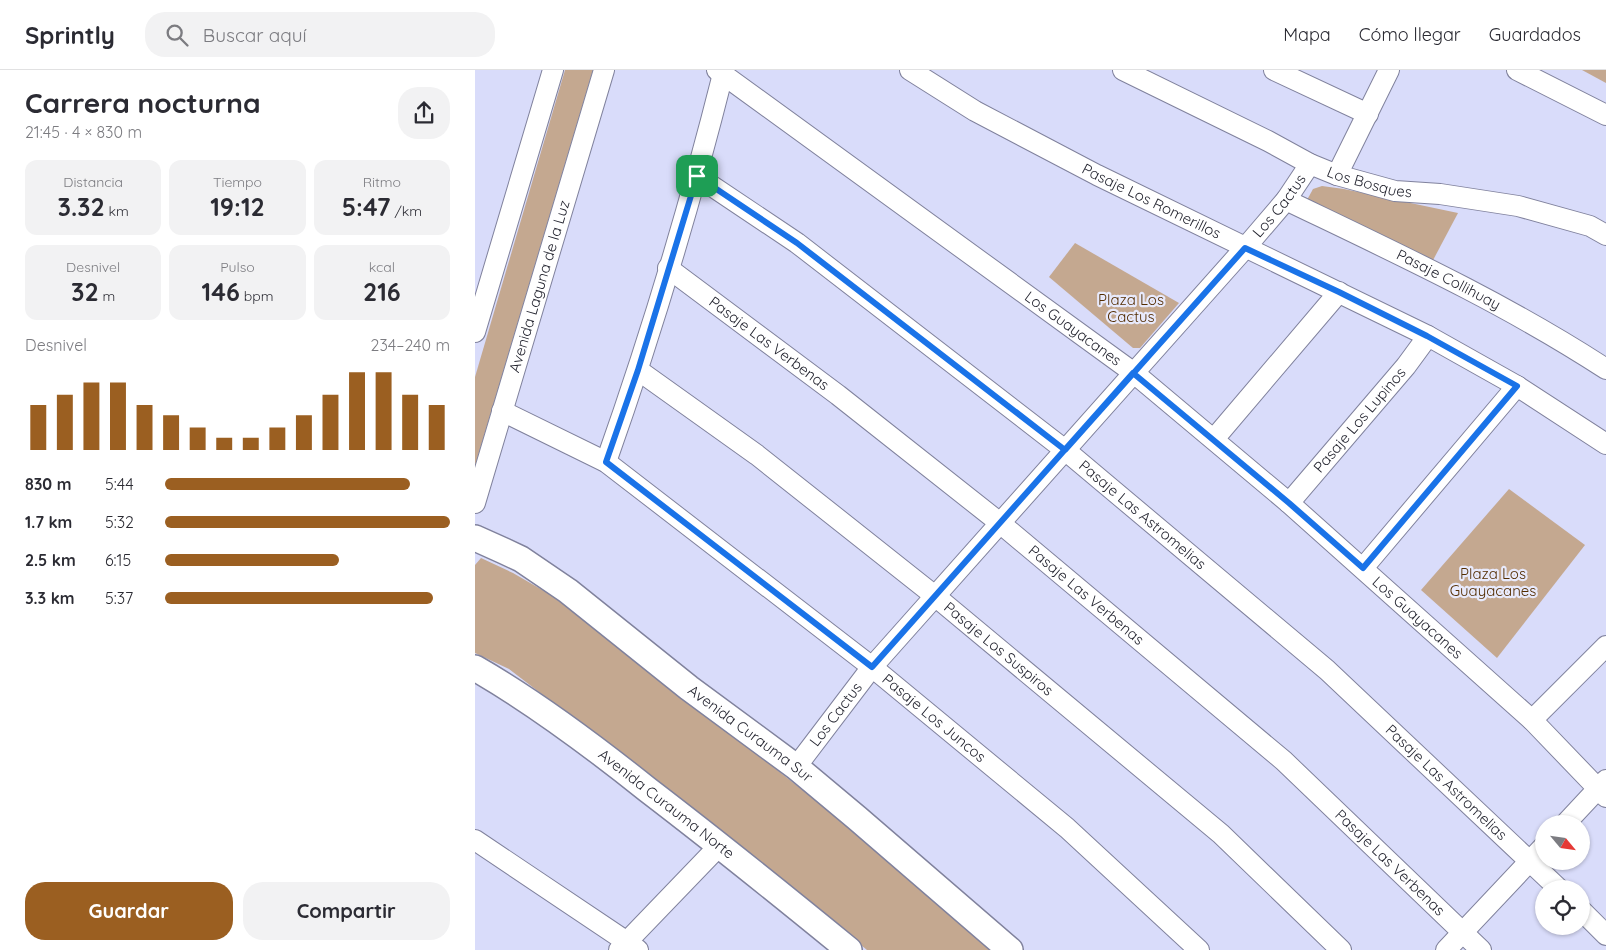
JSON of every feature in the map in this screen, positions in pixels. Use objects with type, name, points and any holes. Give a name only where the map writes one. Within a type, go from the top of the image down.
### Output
[{"type":"street","points":[[475,332],[553,70]]},
{"type":"street","name":"Avenida Laguna de la Luz","points":[[475,503],[603,70]]},
{"type":"street","name":"Pasaje Los Romerillos","points":[[910,70],[975,112],[1097,175],[1427,336],[1517,386],[1606,444]]},
{"type":"street","name":"Los Bosques","points":[[1123,70],[1268,141],[1310,164],[1337,175],[1395,191],[1440,194],[1518,206],[1590,226],[1606,235]]},
{"type":"street","points":[[1274,70],[1367,114]]},
{"type":"street","points":[[1337,175],[1389,70]]},
{"type":"street","points":[[1517,70],[1606,115]]},
{"type":"street","points":[[606,462],[638,370],[697,176],[720,72]]},
{"type":"street","name":"Los Guayacanes","points":[[720,72],[1133,373],[1214,439],[1363,568],[1532,720],[1603,789]]},
{"type":"street","name":"Los Cactus","points":[[796,767],[872,667],[1245,248],[1286,200],[1310,164]]},
{"type":"street","name":"Pasaje Las Astromelias","points":[[697,176],[797,243],[1065,450],[1327,670],[1535,851]]},
{"type":"street","name":"Pasaje Collihuay","points":[[1286,200],[1513,312],[1606,369]]},
{"type":"street","name":"Pasaje Las Verbenas","points":[[668,268],[838,395],[1000,523],[1284,761],[1481,950]]},
{"type":"street","points":[[1214,439],[1339,292]]},
{"type":"street","name":"Pasaje Los Lupinos","points":[[1289,503],[1406,366],[1427,336]]},
{"type":"street","name":"Pasaje Los Suspiros","points":[[638,370],[757,456],[935,596],[1221,834],[1341,950]]},
{"type":"street","points":[[1363,568],[1517,386]]},
{"type":"street","name":"Pasaje Los Juncos","points":[[502,411],[606,462],[872,667],[1067,828],[1199,950]]},
{"type":"street","name":"Avenida Curauma Sur","points":[[475,538],[521,559],[568,591],[689,688],[796,767],[872,830],[1010,950]]},
{"type":"street","points":[[1532,720],[1606,646]]},
{"type":"street","name":"Avenida Curauma Norte","points":[[475,668],[496,680],[583,739],[720,845],[849,950]]},
{"type":"street","points":[[1575,815],[1603,789]]},
{"type":"street","points":[[475,840],[628,947],[720,845]]},
{"type":"street","points":[[1447,950],[1535,855]]},
{"type":"street","points":[[1590,919],[1606,935]]},
{"type":"green space","points":[[565,70],[593,70],[475,466],[475,377]]},
{"type":"green space","points":[[1582,70],[1606,70],[1606,83]]},
{"type":"green space","points":[[1322,186],[1458,213],[1431,264],[1307,200],[1313,189]]},
{"type":"green space","name":"Plaza Los Cactus","points":[[1075,243],[1179,303],[1140,348],[1133,348],[1049,277]]},
{"type":"green space","name":"Plaza Los Guayacanes","points":[[1509,489],[1585,545],[1497,658],[1421,590]]},
{"type":"green space","points":[[481,558],[513,573],[551,595],[653,672],[848,826],[992,950],[867,950],[772,871],[509,669],[475,653],[475,565]]},
{"type":"route","points":[[697,176],[638,370],[606,462],[872,667],[1099,412],[1133,373],[1214,439],[1363,568],[1517,386],[1427,336],[1245,248],[1133,373],[1065,450],[797,243],[697,176]]}]
